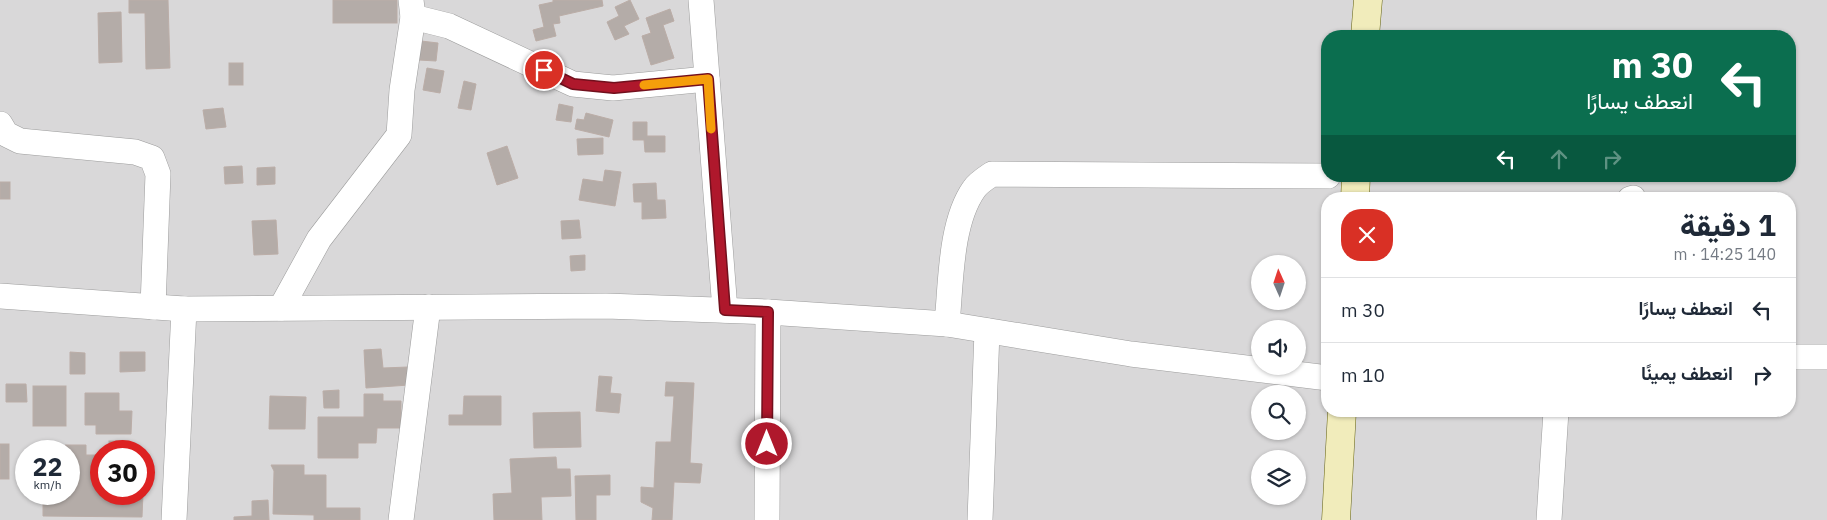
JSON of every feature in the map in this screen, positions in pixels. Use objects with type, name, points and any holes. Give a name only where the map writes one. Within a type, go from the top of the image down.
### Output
[{"type":"street","points":[[701,0],[725,310]]},
{"type":"street","points":[[1366,30],[1368,0]]},
{"type":"street","points":[[281,308],[319,239],[399,135],[402,90],[412,9],[573,84],[614,88],[708,79]]},
{"type":"street","points":[[0,124],[6,134],[20,141],[135,152],[152,158],[158,174],[153,307]]},
{"type":"street","points":[[947,324],[955,244],[966,206],[975,188],[992,174],[1321,176]]},
{"type":"street","points":[[0,296],[184,309],[606,306],[768,312],[947,324],[1130,354],[1321,377]]},
{"type":"street","points":[[401,520],[428,307]]},
{"type":"street","points":[[174,520],[184,309]]},
{"type":"street","points":[[767,520],[768,312]]},
{"type":"street","points":[[980,520],[987,331]]},
{"type":"street","points":[[1796,357],[1827,357]]},
{"type":"street","points":[[1336,520],[1342,417]]},
{"type":"street","points":[[1549,520],[1556,417]]},
{"type":"shaded area","points":[[0,0],[1827,0],[1827,520],[0,520]]},
{"type":"building","points":[[129,0],[168,0],[170,68],[146,69],[145,13],[129,13]]},
{"type":"building","points":[[333,0],[397,0],[397,23],[333,23]]},
{"type":"building","points":[[553,0],[602,0],[603,6],[559,16],[560,23],[553,24],[556,36],[536,41],[533,30],[544,27],[539,5],[553,2]]},
{"type":"building","points":[[630,0],[639,19],[624,26],[629,34],[615,40],[607,22],[619,16],[615,7]]},
{"type":"building","points":[[670,9],[674,21],[663,25],[674,58],[651,65],[642,36],[651,33],[646,18]]},
{"type":"building","points":[[121,12],[122,62],[99,63],[98,13]]},
{"type":"building","points":[[421,41],[438,43],[436,61],[419,60]]},
{"type":"building","points":[[229,63],[243,63],[243,85],[229,85]]},
{"type":"building","points":[[427,68],[444,71],[440,93],[423,90]]},
{"type":"building","points":[[464,81],[476,84],[471,110],[458,108]]},
{"type":"building","points":[[559,104],[573,107],[571,122],[556,120]]},
{"type":"building","points":[[223,108],[226,127],[206,129],[203,110]]},
{"type":"building","points":[[586,113],[613,120],[609,137],[575,129],[577,119],[584,120]]},
{"type":"building","points":[[633,122],[647,122],[647,136],[665,136],[665,152],[645,152],[644,140],[633,140]]},
{"type":"building","points":[[603,138],[603,154],[578,155],[577,139]]},
{"type":"building","points":[[507,146],[518,178],[497,185],[487,153]]},
{"type":"building","points":[[242,166],[243,183],[225,184],[224,167]]},
{"type":"building","points":[[275,167],[275,184],[257,185],[257,168]]},
{"type":"building","points":[[605,170],[621,172],[615,206],[579,200],[583,179],[603,182]]},
{"type":"building","points":[[0,182],[10,182],[10,199],[0,199]]},
{"type":"building","points":[[656,183],[657,200],[665,200],[666,218],[642,219],[642,202],[634,202],[633,184]]},
{"type":"building","points":[[276,220],[278,254],[254,255],[252,221]]},
{"type":"building","points":[[579,220],[581,238],[562,239],[561,221]]},
{"type":"building","points":[[585,255],[585,270],[571,271],[570,256]]},
{"type":"building","points":[[381,349],[383,368],[408,367],[409,385],[366,388],[364,350]]},
{"type":"building","points":[[70,352],[85,353],[85,374],[70,374]]},
{"type":"building","points":[[120,352],[145,352],[145,371],[120,372]]},
{"type":"building","points":[[599,376],[612,377],[610,393],[621,394],[619,413],[596,411]]},
{"type":"building","points":[[666,382],[694,383],[690,463],[702,464],[700,483],[674,482],[672,520],[652,520],[653,508],[641,502],[641,487],[654,488],[656,442],[671,442],[674,396],[665,396]]},
{"type":"building","points":[[6,384],[26,384],[27,402],[6,402]]},
{"type":"building","points":[[33,386],[66,386],[66,426],[33,426]]},
{"type":"building","points":[[339,390],[339,408],[324,408],[323,391]]},
{"type":"building","points":[[85,393],[119,393],[119,411],[132,411],[131,434],[96,434],[96,425],[85,425]]},
{"type":"building","points":[[364,394],[383,394],[383,401],[401,401],[401,428],[377,428],[376,443],[358,443],[358,458],[318,458],[318,417],[364,417]]},
{"type":"building","points":[[270,396],[306,397],[305,429],[269,429]]},
{"type":"building","points":[[464,396],[501,396],[501,425],[449,425],[449,415],[463,415]]},
{"type":"building","points":[[580,412],[581,447],[534,448],[533,413]]},
{"type":"building","points":[[0,444],[9,444],[9,479],[0,479]]},
{"type":"building","points":[[80,445],[86,445],[86,455],[90,455],[90,505],[143,505],[142,517],[43,516],[43,505],[80,505]]},
{"type":"building","points":[[556,457],[557,469],[570,469],[571,496],[541,497],[542,520],[494,520],[493,494],[512,493],[510,459]]},
{"type":"building","points":[[271,465],[304,465],[304,475],[326,475],[326,508],[360,508],[360,520],[314,520],[314,515],[273,514],[274,471]]},
{"type":"building","points":[[610,475],[610,495],[596,495],[596,520],[576,520],[575,476]]},
{"type":"building","points":[[268,500],[269,520],[234,520],[234,517],[252,516],[252,501]]},
{"type":"slow traffic","points":[[644,85],[708,79],[711,129]]},
{"type":"route","points":[[544,70],[573,84],[614,88],[708,79],[725,310],[768,312],[767,444]]}]
